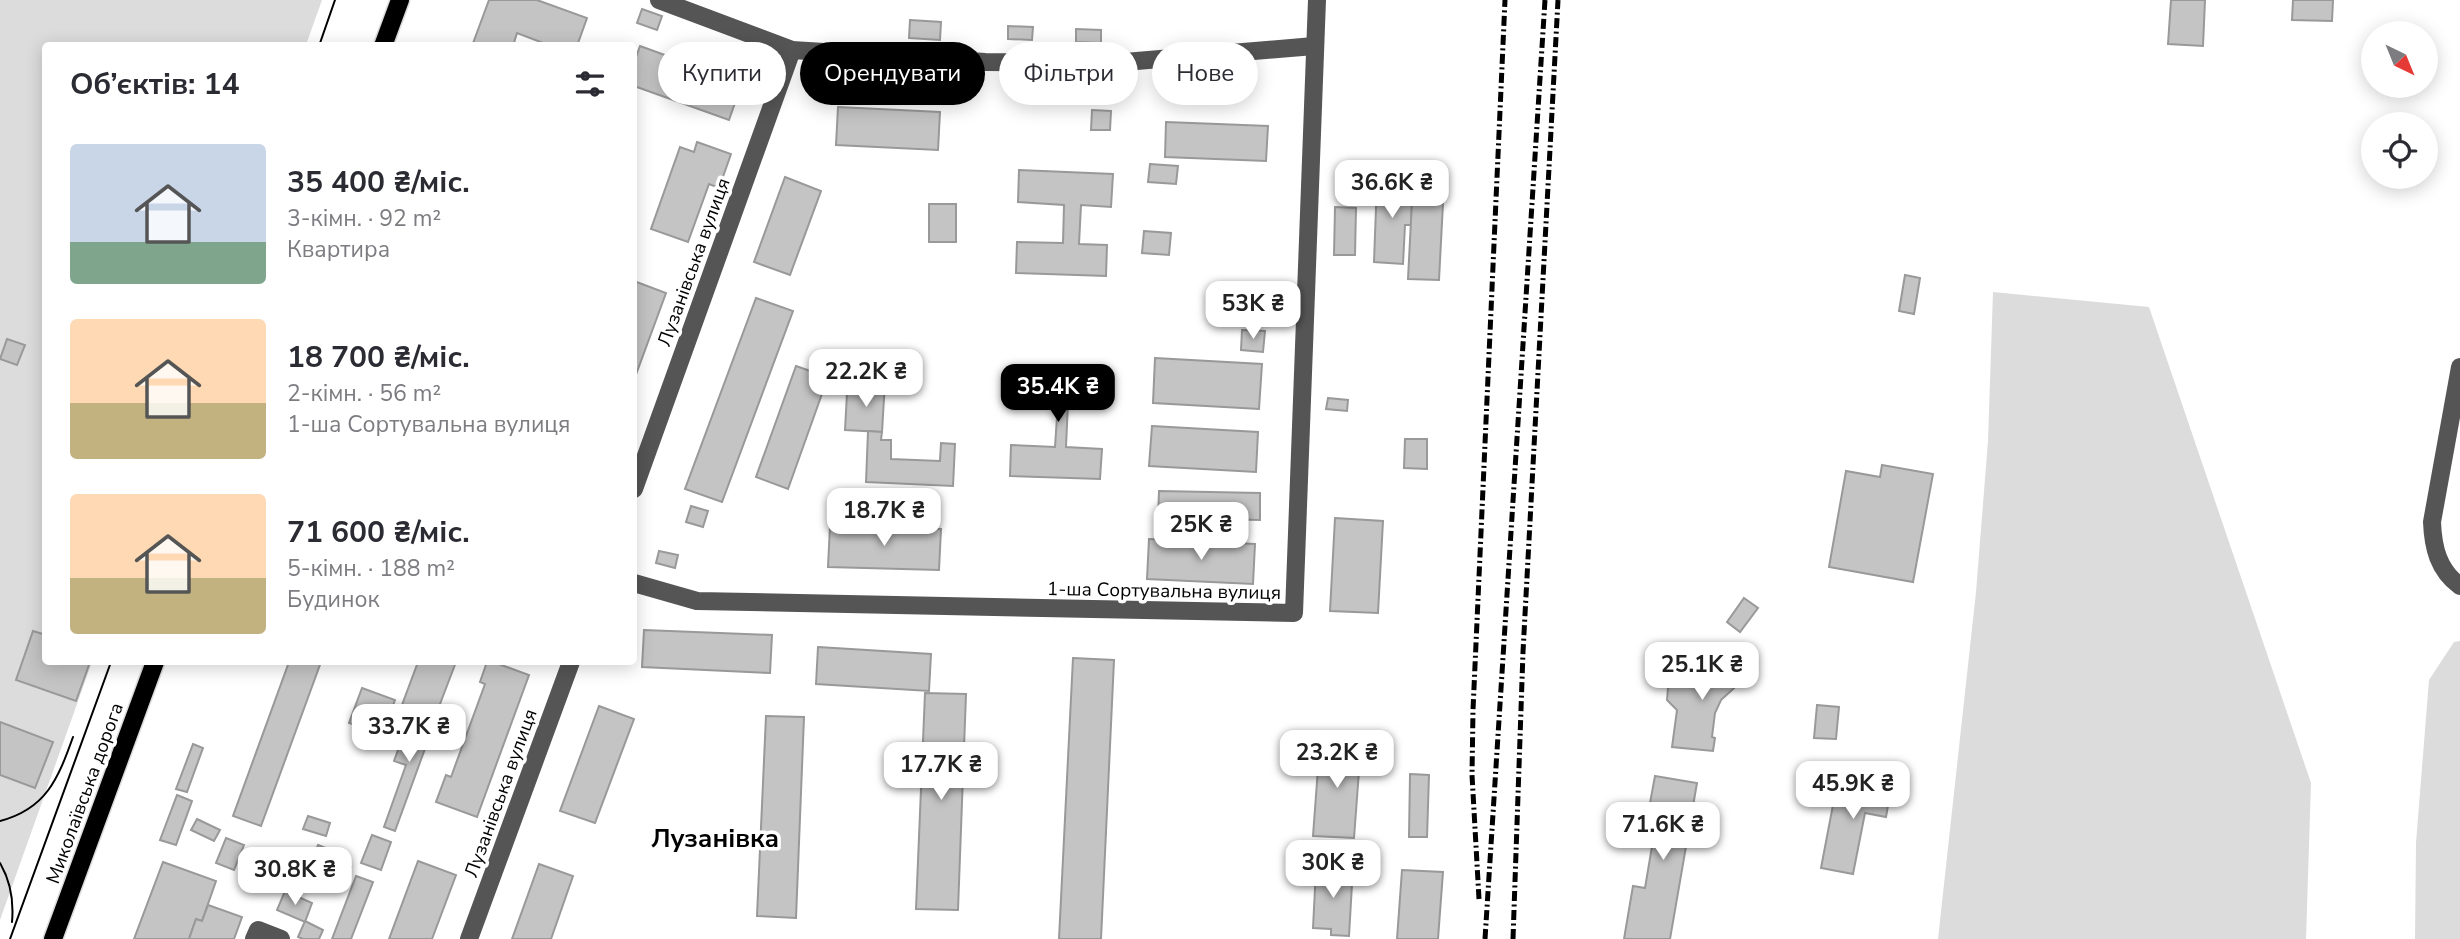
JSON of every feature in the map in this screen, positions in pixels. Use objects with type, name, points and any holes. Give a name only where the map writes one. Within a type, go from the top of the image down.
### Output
[{"type":"main road","points":[[384,42],[400,0]]},
{"type":"main road","name":"Миколаївська дорога","points":[[52,939],[154,665]]},
{"type":"street","points":[[659,0],[792,50],[985,62],[1113,63],[1314,46]]},
{"type":"street","name":"1-ша Сортувальна вулиця","points":[[637,584],[696,601],[1294,613],[1317,0]]},
{"type":"street","name":"Лузанівська вулиця","points":[[637,481],[792,50]]},
{"type":"street","points":[[2460,367],[2431,522],[2433,547],[2439,563],[2460,586]]},
{"type":"street","name":"Лузанівська вулиця","points":[[469,939],[569,665]]},
{"type":"street","points":[[254,939],[258,930],[281,939]]},
{"type":"shaded area","points":[[0,0],[322,0],[307,42],[42,42],[42,665],[91,665],[0,920]]},
{"type":"shaded area","points":[[1993,292],[2149,307],[2311,783],[2306,939],[1938,939],[1976,592],[1988,441]]},
{"type":"shaded area","points":[[2460,641],[2460,939],[2415,939],[2416,843],[2429,680],[2454,642]]},
{"type":"building","points":[[489,0],[537,0],[587,18],[578,42],[541,42],[517,33],[514,42],[473,42]]},
{"type":"building","points":[[2171,0],[2205,0],[2203,46],[2168,44]]},
{"type":"building","points":[[2293,0],[2333,0],[2332,21],[2292,20]]},
{"type":"building","points":[[642,9],[662,16],[657,30],[637,23]]},
{"type":"building","points":[[910,20],[941,22],[940,40],[909,38]]},
{"type":"building","points":[[1008,26],[1033,27],[1032,40],[1008,39]]},
{"type":"building","points":[[1076,29],[1101,30],[1101,42],[1076,42]]},
{"type":"building","points":[[640,46],[658,53],[658,95],[637,87],[637,54]]},
{"type":"building","points":[[687,105],[734,105],[729,120]]},
{"type":"building","points":[[838,107],[940,112],[938,150],[836,145]]},
{"type":"building","points":[[1092,110],[1111,111],[1110,130],[1091,130]]},
{"type":"building","points":[[1166,122],[1268,126],[1266,161],[1165,157]]},
{"type":"building","points":[[697,142],[731,154],[719,188],[709,184],[688,242],[651,229],[680,147],[694,152]]},
{"type":"building","points":[[1150,164],[1178,166],[1176,184],[1148,182]]},
{"type":"building","points":[[1019,170],[1113,174],[1111,207],[1081,205],[1079,244],[1107,245],[1106,276],[1016,273],[1017,242],[1063,243],[1064,205],[1018,202]]},
{"type":"building","points":[[785,177],[821,191],[790,275],[754,262]]},
{"type":"building","points":[[1377,181],[1413,182],[1411,225],[1405,225],[1403,264],[1374,262]]},
{"type":"building","points":[[1413,182],[1444,184],[1439,280],[1408,279]]},
{"type":"building","points":[[929,204],[956,204],[956,242],[929,242]]},
{"type":"building","points":[[1335,207],[1356,208],[1355,255],[1334,255]]},
{"type":"building","points":[[1144,231],[1171,233],[1169,255],[1142,253]]},
{"type":"building","points":[[1905,275],[1920,278],[1914,314],[1899,311]]},
{"type":"building","points":[[637,282],[666,293],[637,372]]},
{"type":"building","points":[[756,298],[793,311],[722,502],[685,489]]},
{"type":"building","points":[[1242,330],[1265,331],[1263,352],[1241,350]]},
{"type":"building","points":[[7,339],[25,345],[17,365],[0,359]]},
{"type":"building","points":[[1155,358],[1262,364],[1259,409],[1153,403]]},
{"type":"building","points":[[796,366],[828,377],[788,489],[756,477]]},
{"type":"building","points":[[1015,369],[1106,373],[1104,404],[1068,402],[1066,447],[1102,449],[1100,479],[1010,476],[1011,445],[1055,447],[1058,401],[1013,399]]},
{"type":"building","points":[[865,381],[885,382],[882,432],[845,430],[847,393],[864,394]]},
{"type":"building","points":[[1328,398],[1348,400],[1347,411],[1326,409]]},
{"type":"building","points":[[1152,426],[1258,432],[1256,472],[1149,466]]},
{"type":"building","points":[[868,431],[882,432],[881,440],[891,440],[891,459],[940,461],[941,443],[955,444],[953,486],[866,482]]},
{"type":"building","points":[[1405,439],[1427,439],[1427,469],[1404,468]]},
{"type":"building","points":[[1882,465],[1933,474],[1913,582],[1829,567],[1846,471],[1880,477]]},
{"type":"building","points":[[1159,491],[1260,493],[1260,520],[1158,518]]},
{"type":"building","points":[[691,506],[708,511],[703,527],[686,522]]},
{"type":"building","points":[[1335,518],[1383,521],[1378,613],[1330,611]]},
{"type":"building","points":[[830,526],[941,529],[939,570],[828,567]]},
{"type":"building","points":[[1149,539],[1255,544],[1253,584],[1147,579]]},
{"type":"building","points":[[659,551],[678,555],[675,568],[656,563]]},
{"type":"building","points":[[1744,598],[1758,608],[1740,632],[1727,622]]},
{"type":"building","points":[[644,630],[772,635],[770,673],[642,667]]},
{"type":"building","points":[[33,631],[42,634],[42,665],[89,665],[76,701],[16,680]]},
{"type":"building","points":[[818,647],[931,654],[929,691],[816,684]]},
{"type":"building","points":[[1714,652],[1736,670],[1736,666],[1743,665],[1741,673],[1746,677],[1721,700],[1715,713],[1713,751],[1672,747],[1677,710],[1667,700],[1668,688],[1677,679],[1690,681]]},
{"type":"building","points":[[1073,658],[1114,660],[1101,939],[1059,939]]},
{"type":"building","points":[[288,665],[320,665],[261,826],[233,816]]},
{"type":"building","points":[[417,665],[455,665],[435,717],[402,705]]},
{"type":"building","points":[[486,665],[501,665],[529,675],[477,817],[436,802],[446,775],[451,777],[485,684],[480,682]]},
{"type":"building","points":[[362,688],[395,700],[382,735],[349,723]]},
{"type":"building","points":[[925,693],[966,694],[958,910],[916,909]]},
{"type":"building","points":[[1817,705],[1839,707],[1836,739],[1814,738]]},
{"type":"building","points":[[599,706],[634,719],[595,823],[560,811]]},
{"type":"building","points":[[411,715],[434,724],[395,831],[384,827],[406,765],[394,761]]},
{"type":"building","points":[[766,716],[804,717],[796,918],[757,916]]},
{"type":"building","points":[[0,722],[53,742],[35,788],[0,775]]},
{"type":"building","points":[[1320,741],[1361,744],[1354,838],[1313,836]]},
{"type":"building","points":[[193,744],[203,748],[187,792],[176,789]]},
{"type":"building","points":[[1872,773],[1893,777],[1886,817],[1865,813],[1853,874],[1821,868],[1837,784],[1869,790]]},
{"type":"building","points":[[1410,774],[1429,775],[1427,837],[1409,837]]},
{"type":"building","points":[[1655,776],[1697,783],[1670,939],[1624,939],[1633,886],[1645,888],[1659,805],[1650,803]]},
{"type":"building","points":[[177,795],[192,801],[176,845],[160,840]]},
{"type":"building","points":[[308,816],[330,823],[326,836],[303,829]]},
{"type":"building","points":[[197,819],[220,830],[214,841],[191,830]]},
{"type":"building","points":[[372,835],[391,842],[381,870],[361,863]]},
{"type":"building","points":[[226,838],[244,845],[234,870],[216,863]]},
{"type":"building","points":[[318,845],[336,852],[327,876],[308,869]]},
{"type":"building","points":[[294,860],[302,864],[297,876],[289,873]]},
{"type":"building","points":[[337,861],[351,867],[343,883],[330,877]]},
{"type":"building","points":[[418,861],[456,875],[432,939],[389,939]]},
{"type":"building","points":[[163,862],[216,881],[202,921],[196,919],[189,939],[134,939]]},
{"type":"building","points":[[539,864],[573,876],[551,939],[512,939]]},
{"type":"building","points":[[1335,866],[1353,867],[1349,936],[1331,935],[1331,929],[1313,928],[1316,869],[1335,870]]},
{"type":"building","points":[[1402,870],[1443,872],[1438,939],[1397,939]]},
{"type":"building","points":[[356,876],[373,882],[351,939],[332,939]]},
{"type":"building","points":[[285,891],[312,903],[305,922],[277,910]]},
{"type":"building","points":[[208,905],[242,917],[234,939],[189,939],[196,919],[202,921]]},
{"type":"building","points":[[305,921],[323,930],[319,939],[298,937]]},
{"type":"tram line","points":[[320,42],[335,0]]},
{"type":"tram line","points":[[10,939],[110,665]]},
{"type":"tram line","points":[[0,821],[29,809],[48,790],[62,766],[73,737]]},
{"type":"tram line","points":[[0,863],[11,891],[12,922]]},
{"type":"railway","points":[[1479,899],[1472,775],[1473,710],[1505,0]]},
{"type":"railway","points":[[1485,939],[1545,0]]},
{"type":"railway","points":[[1513,939],[1523,652],[1558,0]]},
{"type":"district","name":"Лузанівка","points":[[715,838]]}]
